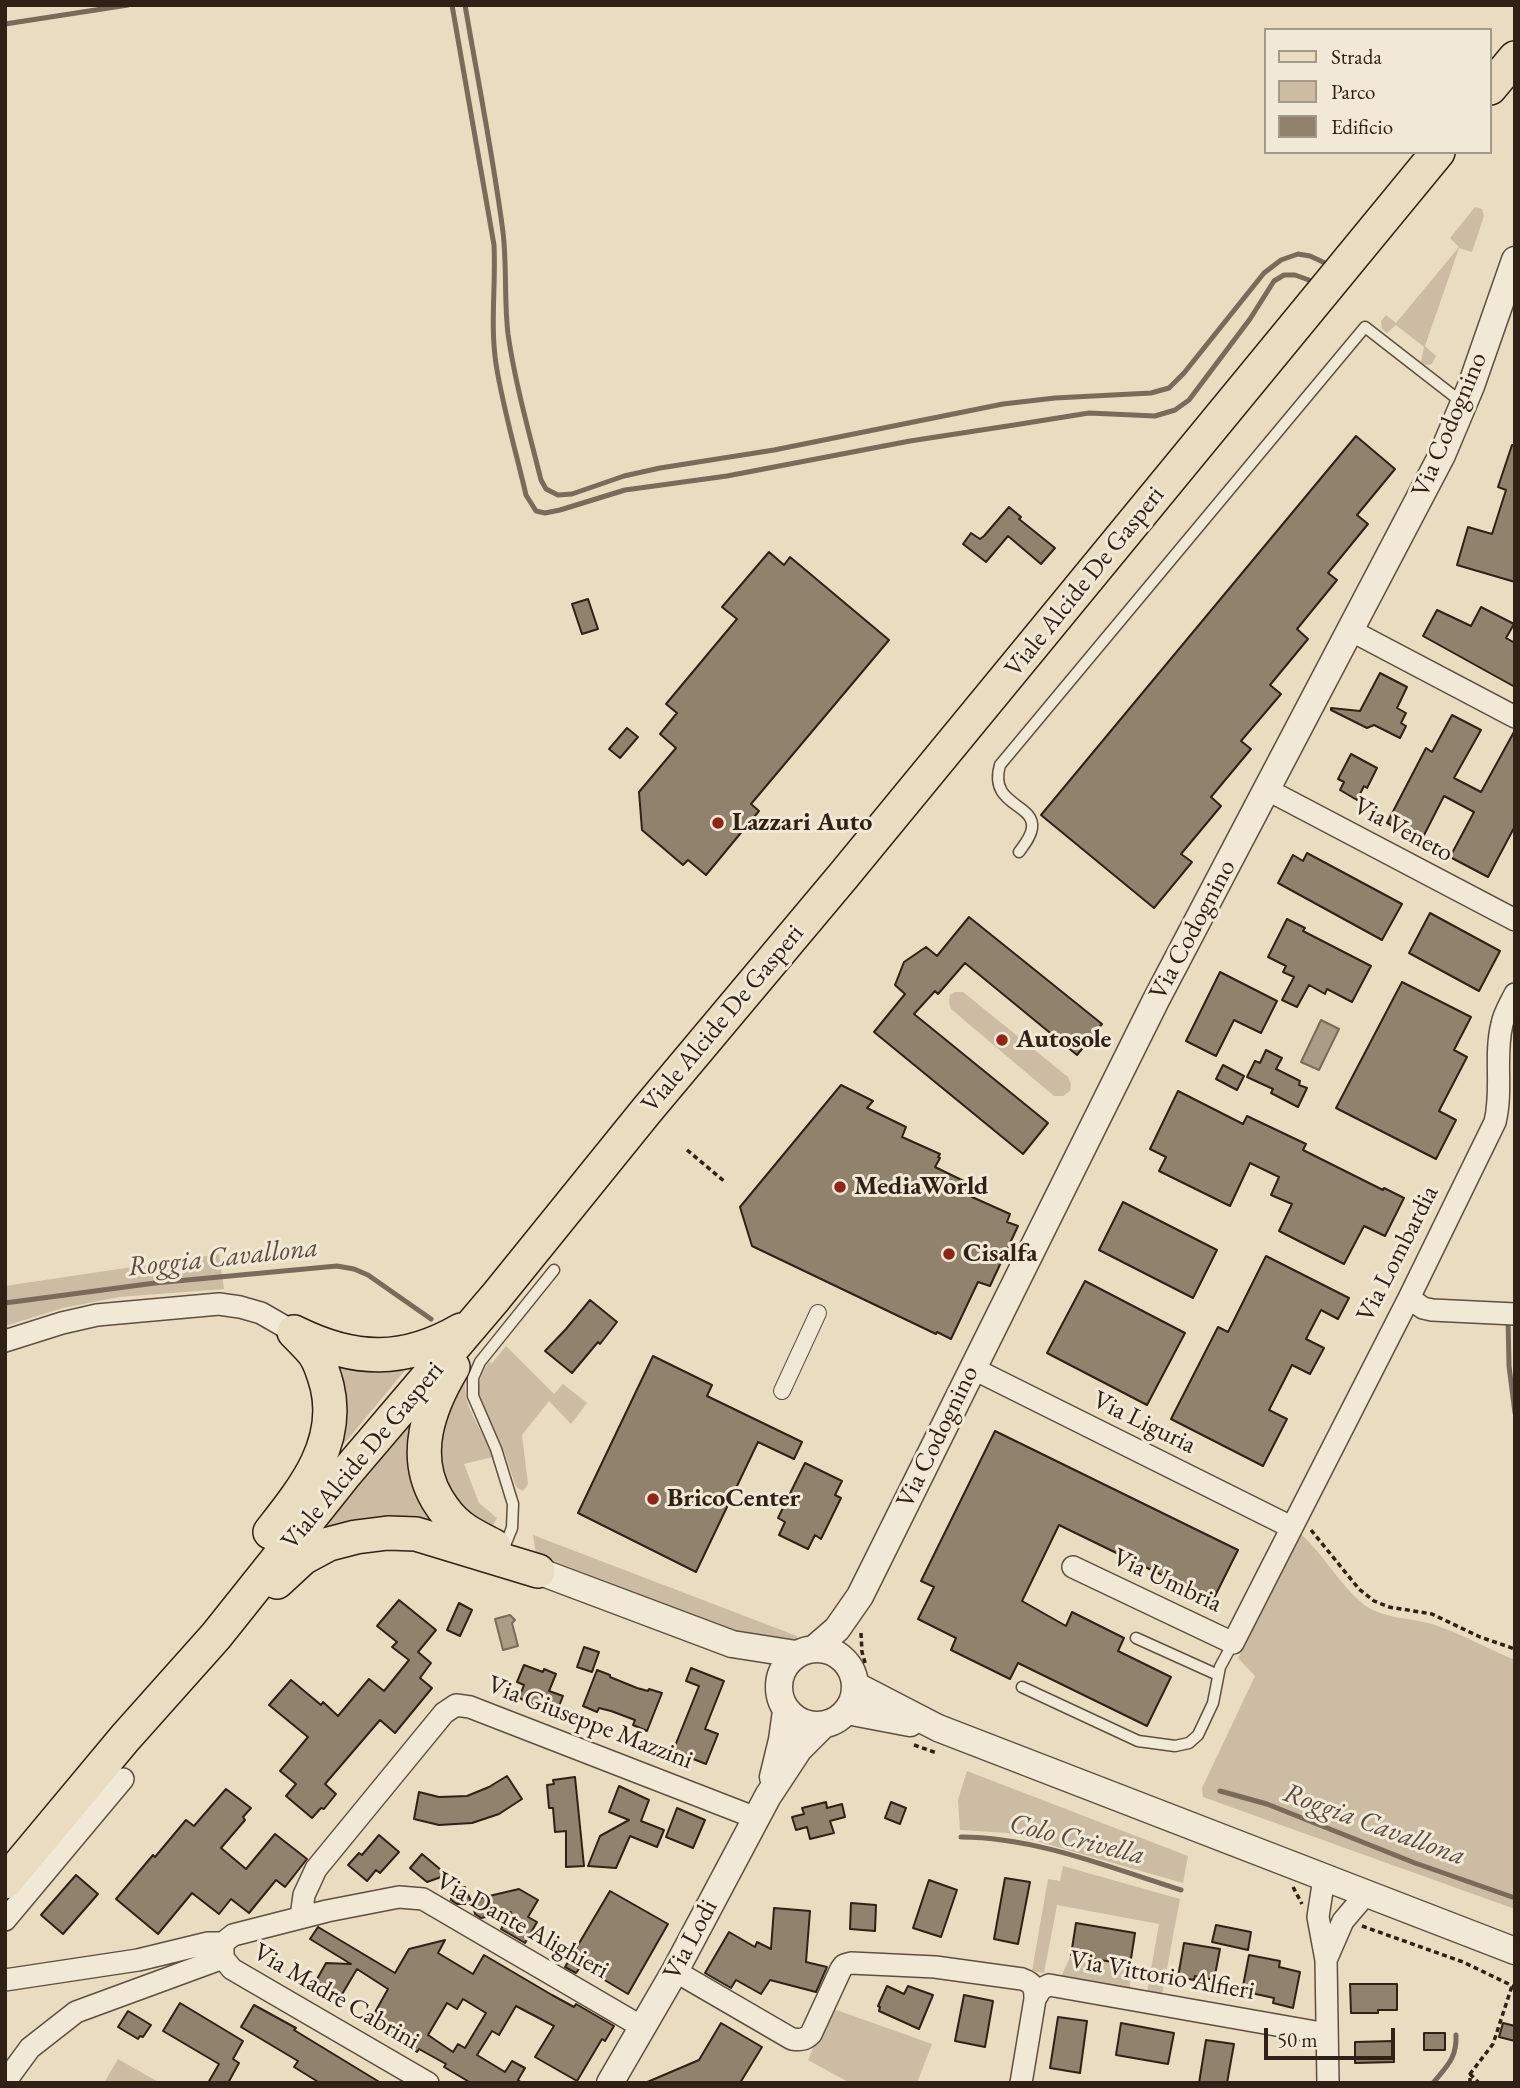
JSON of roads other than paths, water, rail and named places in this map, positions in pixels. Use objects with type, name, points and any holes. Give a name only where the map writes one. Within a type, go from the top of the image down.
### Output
[{"type":"main road","points":[[1492,86],[1515,58]]},
{"type":"main road","name":"Viale Alcide De Gasperi","points":[[5,1882],[125,1738],[206,1647],[346,1473],[844,875],[1436,154]]},
{"type":"main road","points":[[294,1332],[320,1345],[341,1351],[393,1354],[419,1350],[445,1339],[485,1309]]},
{"type":"main road","points":[[485,1309],[477,1335],[440,1388],[428,1420],[424,1460],[433,1492],[444,1511],[460,1527],[501,1555]]},
{"type":"main road","points":[[206,1647],[206,1625],[216,1602],[298,1497],[312,1476],[324,1448],[331,1422],[330,1397],[324,1374],[314,1353],[294,1332]]},
{"type":"main road","points":[[206,1647],[303,1558],[329,1544],[356,1537],[388,1533],[416,1534],[501,1555],[538,1571]]},
{"type":"main road","points":[[5,1846],[69,1777],[125,1738]]},
{"type":"street","name":"Via Codognino","points":[[806,1651],[837,1629],[860,1596],[1156,1000],[1442,455],[1464,404],[1515,260]]},
{"type":"street","points":[[1350,630],[1515,717]]},
{"type":"street","name":"Via Veneto","points":[[1266,789],[1515,920]]},
{"type":"street","name":"Via Lombardia","points":[[1293,1523],[1409,1298],[1495,1122],[1499,1092],[1507,1071],[1501,1027],[1515,994]]},
{"type":"street","points":[[1409,1298],[1432,1311],[1515,1314]]},
{"type":"street","points":[[5,1341],[97,1315],[219,1304],[261,1313],[294,1332]]},
{"type":"street","points":[[782,1391],[818,1312]]},
{"type":"street","name":"Via Liguria","points":[[972,1368],[1293,1523]]},
{"type":"street","name":"Via Umbria","points":[[1073,1567],[1233,1643],[1293,1523]]},
{"type":"street","points":[[538,1571],[732,1644],[806,1651],[828,1650],[839,1656],[861,1682],[938,1728],[1515,1951]]},
{"type":"street","name":"Via Codognino","points":[[860,1596],[851,1635],[861,1682]]},
{"type":"street","points":[[732,1644],[761,1669],[782,1701],[803,1723],[823,1725],[832,1722],[852,1703],[861,1682]]},
{"type":"street","points":[[782,1701],[779,1681],[782,1671],[788,1661],[806,1651]]},
{"type":"street","name":"Via Lodi","points":[[762,1807],[782,1740],[782,1701]]},
{"type":"street","name":"Via Giuseppe Mazzini","points":[[301,1917],[304,1895],[316,1869],[444,1713],[456,1705],[470,1707],[762,1807]]},
{"type":"street","points":[[846,1711],[938,1728]]},
{"type":"street","name":"Via Lodi","points":[[610,2083],[675,1971],[762,1807],[799,1749],[823,1725]]},
{"type":"street","points":[[5,1920],[123,1779]]},
{"type":"street","points":[[1324,1878],[1318,1917],[1326,1959],[1328,2083]]},
{"type":"street","points":[[1326,1959],[1343,1921],[1366,1894]]},
{"type":"street","name":"Via Dante Alighieri","points":[[223,1951],[233,1935],[301,1917],[399,1898],[423,1899],[642,2027]]},
{"type":"street","points":[[5,1980],[138,1959],[208,1942],[223,1951]]},
{"type":"street","name":"Via Madre Cabrini","points":[[5,2082],[30,2048],[76,2012],[223,1951],[232,1969],[428,2083]]},
{"type":"street","points":[[675,1971],[798,2040],[806,2039],[811,2034],[841,1969],[851,1963],[935,1968],[1022,1979],[1034,1987],[1035,1999],[1021,2083]]},
{"type":"street","name":"Via Vittorio Alfieri","points":[[1035,1999],[1044,1986],[1054,1985],[1327,2034]]},
{"type":"lane","points":[[1019,852],[1029,838],[1032,823],[1029,815],[1004,796],[998,785],[999,765],[1365,327],[1464,404]]},
{"type":"lane","points":[[501,1555],[512,1528],[513,1504],[496,1449],[473,1396],[473,1378],[480,1362],[554,1270]]},
{"type":"lane","points":[[1136,1638],[1218,1675]]},
{"type":"lane","points":[[1022,1688],[1138,1741],[1175,1746],[1189,1743],[1198,1735],[1213,1703],[1220,1667],[1233,1643]]},
{"type":"waterway","points":[[5,24],[128,5]]},
{"type":"waterway","points":[[452,5],[494,245],[493,334],[496,364],[526,495],[536,511],[545,513],[560,510],[625,490],[727,476],[910,441],[1089,413],[1155,416],[1175,410],[1189,400],[1250,319],[1274,281],[1284,275],[1295,275],[1309,280]]},
{"type":"waterway","points":[[465,5],[503,232],[511,352],[541,480],[546,489],[558,495],[572,494],[624,476],[660,468],[774,450],[1003,404],[1055,398],[1151,393],[1169,388],[1264,273],[1281,260],[1298,254],[1323,262]]},
{"type":"waterway","name":"Roggia Cavallona","points":[[5,1303],[155,1283],[337,1266],[368,1275],[431,1319]]},
{"type":"waterway","points":[[1508,1318],[1509,1366],[1515,1413]]},
{"type":"waterway","name":"Roggia Cavallona","points":[[1220,1791],[1267,1804],[1415,1863],[1515,1898]]},
{"type":"waterway","name":"Colo Crivella","points":[[961,1837],[989,1838],[1045,1848],[1181,1890]]},
{"type":"waterway","name":"Colo Crivella","points":[[1433,2083],[1453,2056],[1456,2035]]},
{"type":"place","name":"Lazzari Auto","points":[[718,823]]},
{"type":"place","name":"Autosole","points":[[1002,1040]]},
{"type":"place","name":"MediaWorld","points":[[840,1187]]},
{"type":"place","name":"Cisalfa","points":[[949,1254]]},
{"type":"place","name":"BricoCenter","points":[[653,1499]]}]
